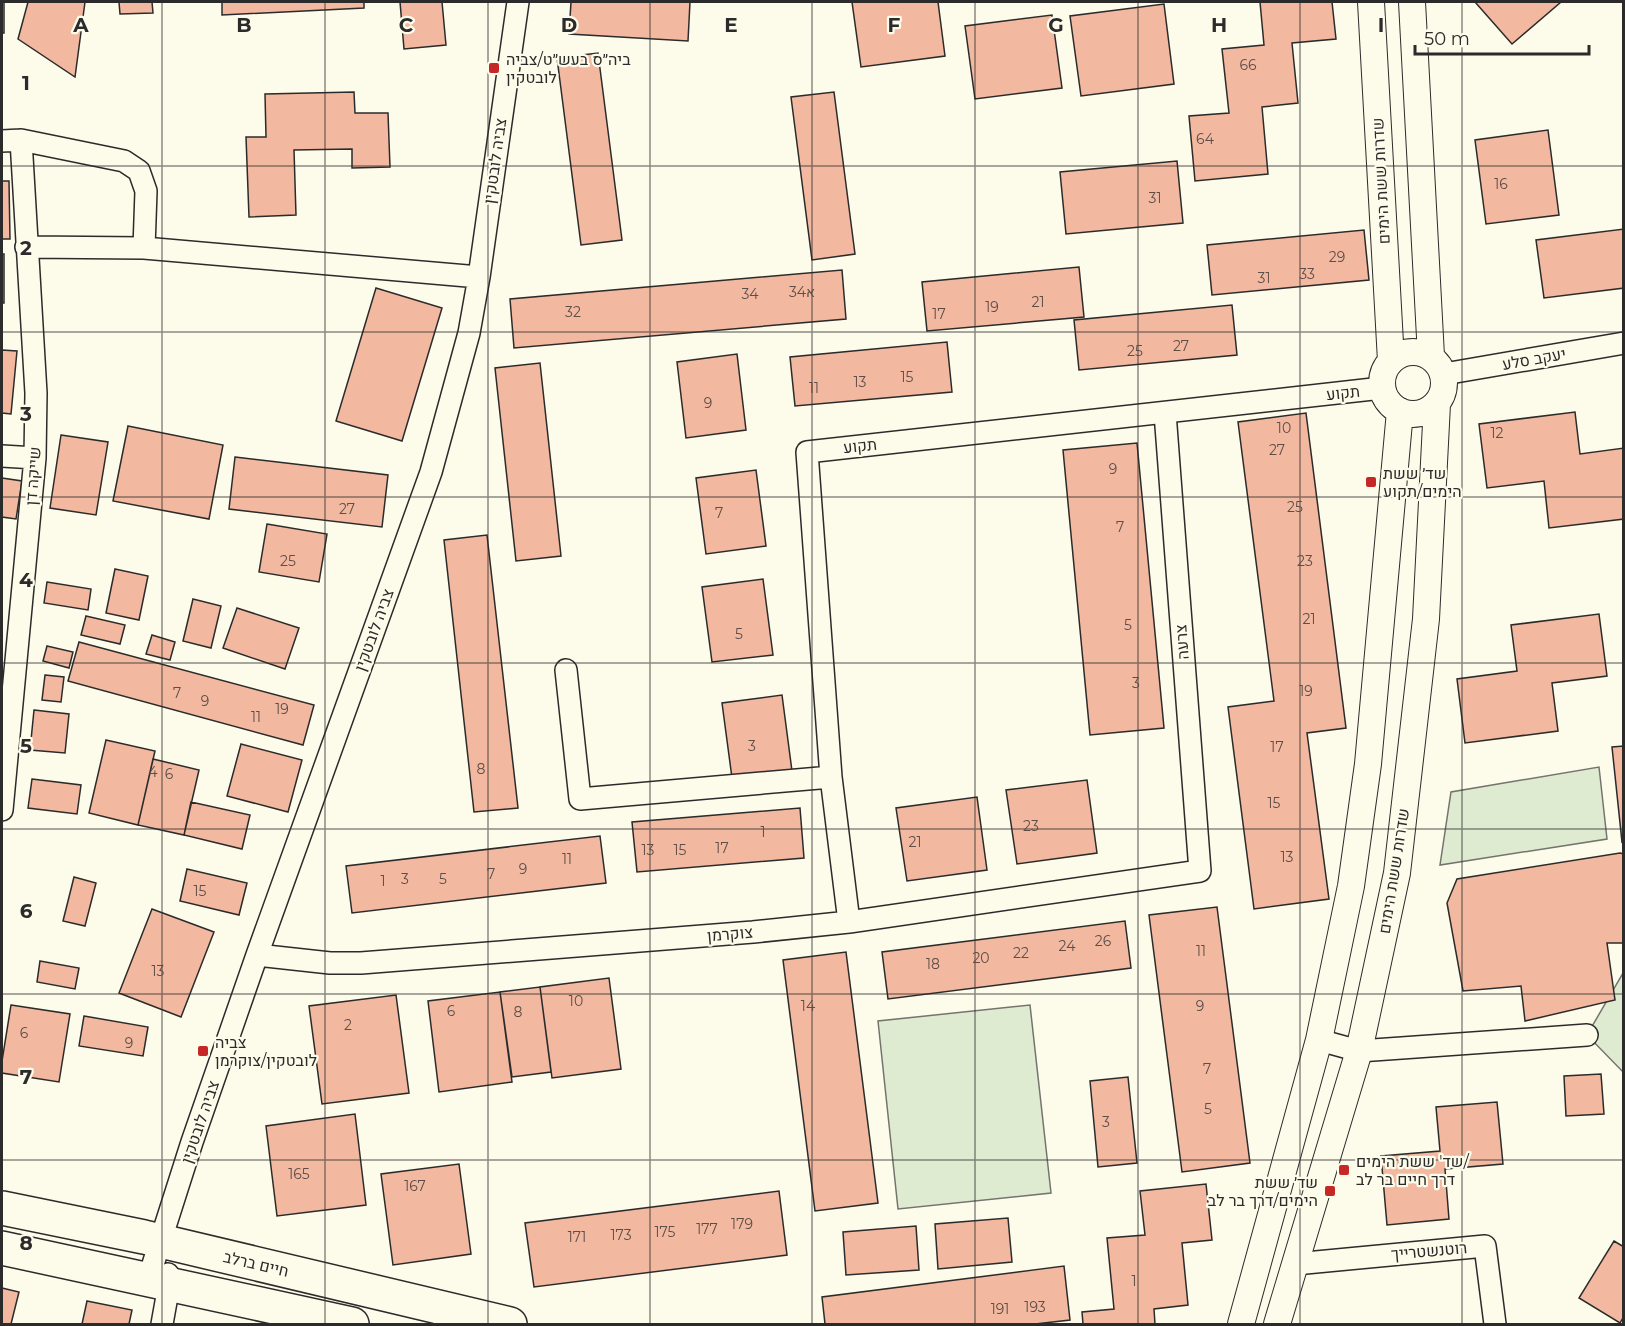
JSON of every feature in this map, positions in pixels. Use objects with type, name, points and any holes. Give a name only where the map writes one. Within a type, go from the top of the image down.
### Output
[{"type":"main road","name":"חיים ברלב","points":[[2,1208],[161,1241],[510,1324]]},
{"type":"main road","points":[[2,1248],[352,1324]]},
{"type":"street","name":"צביה לובטקין","points":[[162,1324],[159,1282],[161,1241],[192,1142],[257,955],[431,472],[469,333],[518,2]]},
{"type":"street","name":"שדרות ששת הימים","points":[[1371,2],[1391,361]]},
{"type":"street","points":[[1412,2],[1438,365],[1445,385],[1443,395],[1437,404],[1429,411],[1419,414],[1400,411],[1391,406],[1385,398],[1382,378],[1385,369],[1400,354],[1410,351],[1421,352],[1438,365]]},
{"type":"street","points":[[11,140],[124,160],[139,171],[146,191],[144,248]]},
{"type":"street","name":"שייקה דן","points":[[2,810],[35,458],[36,393],[26,247],[11,140]]},
{"type":"street","points":[[26,247],[144,248],[479,277]]},
{"type":"street","name":"יעקב סלע","points":[[1438,365],[1623,343]]},
{"type":"street","name":"תקוע","points":[[849,922],[831,777],[807,452],[1382,388]]},
{"type":"street","name":"שדרות ששת הימים","points":[[1277,1324],[1359,1051],[1397,873],[1426,619],[1437,404]]},
{"type":"street","points":[[1241,1324],[1319,1040],[1352,886],[1368,764],[1400,411]]},
{"type":"street","name":"צרעה","points":[[1165,413],[1200,871]]},
{"type":"street","points":[[2,456],[35,458]]},
{"type":"street","points":[[566,670],[580,799],[831,777]]},
{"type":"street","name":"צוקרמן","points":[[257,955],[330,963],[362,963],[753,932],[849,922],[1200,871]]},
{"type":"street","points":[[1319,1040],[1359,1051],[1587,1035]]},
{"type":"street","name":"רוטנשטרייך","points":[[1295,1264],[1485,1246],[1495,1324]]},
{"type":"green space","points":[[1599,767],[1607,839],[1440,865],[1451,792]]},
{"type":"green space","points":[[1623,973],[1623,1072],[1587,1035]]},
{"type":"green space","points":[[1030,1005],[1051,1193],[898,1209],[878,1021]]},
{"type":"building","points":[[2,2],[4,2],[4,33],[2,33]]},
{"type":"building","points":[[28,2],[85,2],[75,77],[18,39]]},
{"type":"building","points":[[119,2],[152,2],[153,13],[120,14]]},
{"type":"building","points":[[222,2],[364,2],[364,8],[222,15]]},
{"type":"building","points":[[400,2],[442,2],[446,45],[404,49]]},
{"type":"building","points":[[571,2],[690,2],[688,41],[569,34]]},
{"type":"building","points":[[852,2],[938,2],[945,56],[861,67]]},
{"type":"building","points":[[1260,2],[1332,2],[1336,39],[1292,43],[1298,103],[1262,107],[1268,174],[1195,181],[1189,116],[1229,113],[1222,49],[1264,45]]},
{"type":"building","points":[[1475,2],[1561,2],[1512,44]]},
{"type":"building","points":[[1164,4],[1174,84],[1081,96],[1070,16]]},
{"type":"building","points":[[1052,15],[1062,88],[975,99],[965,26]]},
{"type":"building","points":[[598,53],[622,240],[581,245],[557,58]]},
{"type":"building","points":[[354,92],[355,113],[388,113],[390,167],[352,168],[352,149],[294,150],[296,215],[249,217],[246,137],[266,137],[265,94]]},
{"type":"building","points":[[834,92],[855,254],[812,260],[791,97]]},
{"type":"building","points":[[1548,130],[1559,215],[1486,224],[1475,140]]},
{"type":"building","points":[[1177,161],[1183,223],[1066,234],[1060,172]]},
{"type":"building","points":[[2,181],[9,181],[10,239],[2,239]]},
{"type":"building","points":[[1624,229],[1624,288],[1544,298],[1536,240]]},
{"type":"building","points":[[1364,230],[1369,280],[1212,295],[1207,245]]},
{"type":"building","points":[[2,254],[4,254],[4,303],[2,303]]},
{"type":"building","points":[[1079,267],[1084,317],[927,331],[922,282]]},
{"type":"building","points":[[842,270],[846,319],[514,348],[510,299]]},
{"type":"building","points":[[376,288],[442,308],[402,441],[336,421]]},
{"type":"building","points":[[1232,305],[1237,355],[1079,370],[1074,320]]},
{"type":"building","points":[[947,342],[952,392],[795,406],[790,357]]},
{"type":"building","points":[[2,350],[17,351],[11,414],[2,413]]},
{"type":"building","points":[[737,354],[746,430],[686,438],[677,362]]},
{"type":"building","points":[[540,363],[561,556],[516,561],[495,368]]},
{"type":"building","points":[[1575,412],[1580,454],[1624,448],[1624,519],[1549,528],[1544,481],[1487,488],[1479,424]]},
{"type":"building","points":[[1306,413],[1346,728],[1307,733],[1329,899],[1254,909],[1228,707],[1274,701],[1238,422]]},
{"type":"building","points":[[128,426],[223,445],[209,519],[113,501]]},
{"type":"building","points":[[61,435],[108,442],[96,515],[50,508]]},
{"type":"building","points":[[1137,443],[1164,728],[1090,735],[1063,450]]},
{"type":"building","points":[[235,457],[388,475],[382,527],[229,509]]},
{"type":"building","points":[[756,470],[766,546],[706,554],[696,478]]},
{"type":"building","points":[[2,478],[22,481],[16,519],[2,517]]},
{"type":"building","points":[[267,524],[327,534],[319,582],[259,572]]},
{"type":"building","points":[[487,535],[518,808],[474,812],[444,540]]},
{"type":"building","points":[[115,569],[148,576],[139,620],[106,613]]},
{"type":"building","points":[[763,579],[773,655],[712,662],[702,587]]},
{"type":"building","points":[[47,582],[91,589],[88,610],[44,603]]},
{"type":"building","points":[[193,599],[221,606],[211,648],[183,641]]},
{"type":"building","points":[[237,608],[299,628],[285,669],[223,648]]},
{"type":"building","points":[[1599,614],[1607,676],[1552,683],[1558,731],[1465,743],[1457,679],[1517,671],[1511,625]]},
{"type":"building","points":[[86,616],[125,625],[120,644],[81,635]]},
{"type":"building","points":[[152,635],[175,642],[170,660],[146,654]]},
{"type":"building","points":[[79,642],[314,705],[303,745],[68,681]]},
{"type":"building","points":[[47,646],[73,652],[69,668],[43,661]]},
{"type":"building","points":[[45,675],[64,677],[61,702],[42,700]]},
{"type":"building","points":[[782,695],[792,771],[732,778],[722,703]]},
{"type":"building","points":[[34,710],[69,714],[65,753],[30,750]]},
{"type":"building","points":[[106,740],[155,751],[138,825],[89,813]]},
{"type":"building","points":[[241,744],[302,760],[288,812],[227,796]]},
{"type":"building","points":[[1624,746],[1624,841],[1622,842],[1612,747]]},
{"type":"building","points":[[153,759],[199,770],[184,835],[138,825]]},
{"type":"building","points":[[32,779],[81,785],[77,814],[28,808]]},
{"type":"building","points":[[1087,780],[1097,853],[1017,864],[1006,790]]},
{"type":"building","points":[[977,797],[987,870],[907,881],[896,808]]},
{"type":"building","points":[[191,802],[250,815],[242,849],[184,835]]},
{"type":"building","points":[[800,808],[804,858],[637,872],[632,822]]},
{"type":"building","points":[[600,836],[606,883],[352,913],[346,866]]},
{"type":"building","points":[[1624,854],[1624,943],[1607,943],[1615,1000],[1525,1021],[1521,986],[1463,991],[1447,903],[1457,879]]},
{"type":"building","points":[[187,869],[247,883],[239,915],[180,901]]},
{"type":"building","points":[[74,877],[96,883],[85,926],[63,921]]},
{"type":"building","points":[[1217,907],[1250,1163],[1182,1172],[1149,915]]},
{"type":"building","points":[[152,909],[214,932],[181,1017],[119,993]]},
{"type":"building","points":[[1125,921],[1131,968],[888,999],[882,952]]},
{"type":"building","points":[[846,952],[878,1203],[815,1211],[783,960]]},
{"type":"building","points":[[40,961],[79,968],[75,989],[37,982]]},
{"type":"building","points":[[609,978],[621,1069],[552,1078],[540,987]]},
{"type":"building","points":[[540,987],[551,1072],[512,1077],[500,992]]},
{"type":"building","points":[[500,992],[512,1082],[439,1092],[428,1001]]},
{"type":"building","points":[[396,995],[409,1093],[322,1104],[309,1006]]},
{"type":"building","points":[[11,1005],[70,1014],[59,1082],[2,1073]]},
{"type":"building","points":[[84,1016],[148,1027],[143,1056],[79,1046]]},
{"type":"building","points":[[1601,1074],[1604,1114],[1566,1116],[1564,1076]]},
{"type":"building","points":[[1128,1077],[1137,1163],[1098,1167],[1090,1081]]},
{"type":"building","points":[[1497,1102],[1503,1164],[1445,1169],[1449,1219],[1387,1225],[1381,1156],[1440,1151],[1436,1107]]},
{"type":"building","points":[[355,1114],[366,1205],[277,1216],[266,1126]]},
{"type":"building","points":[[459,1164],[471,1254],[393,1265],[381,1174]]},
{"type":"building","points":[[1206,1184],[1212,1240],[1182,1243],[1188,1305],[1154,1309],[1155,1324],[1083,1324],[1082,1312],[1114,1309],[1107,1238],[1145,1235],[1140,1191]]},
{"type":"building","points":[[779,1191],[787,1255],[534,1287],[525,1223]]},
{"type":"building","points":[[1008,1218],[1012,1262],[938,1269],[935,1224]]},
{"type":"building","points":[[916,1226],[919,1270],[846,1275],[843,1232]]},
{"type":"building","points":[[1614,1241],[1624,1247],[1624,1316],[1620,1323],[1579,1298]]},
{"type":"building","points":[[1064,1266],[1070,1320],[1035,1324],[825,1324],[822,1297]]},
{"type":"building","points":[[2,1288],[19,1292],[11,1324],[2,1324]]},
{"type":"building","points":[[87,1301],[132,1310],[129,1324],[82,1324]]},
{"type":"place","name":"ביה״ס בעש״ט/צביה לובטקין","points":[[494,68]]},
{"type":"place","name":"שד׳ ששת הימים/תקוע","points":[[1371,482]]},
{"type":"place","name":"צביה לובטקין/צוקרמן","points":[[203,1051]]},
{"type":"place","name":"שד' ששת הימים/ דרך חיים בר לב","points":[[1344,1170]]},
{"type":"place","name":"שד׳ ששת הימים/דרך בר לב","points":[[1330,1191]]}]
